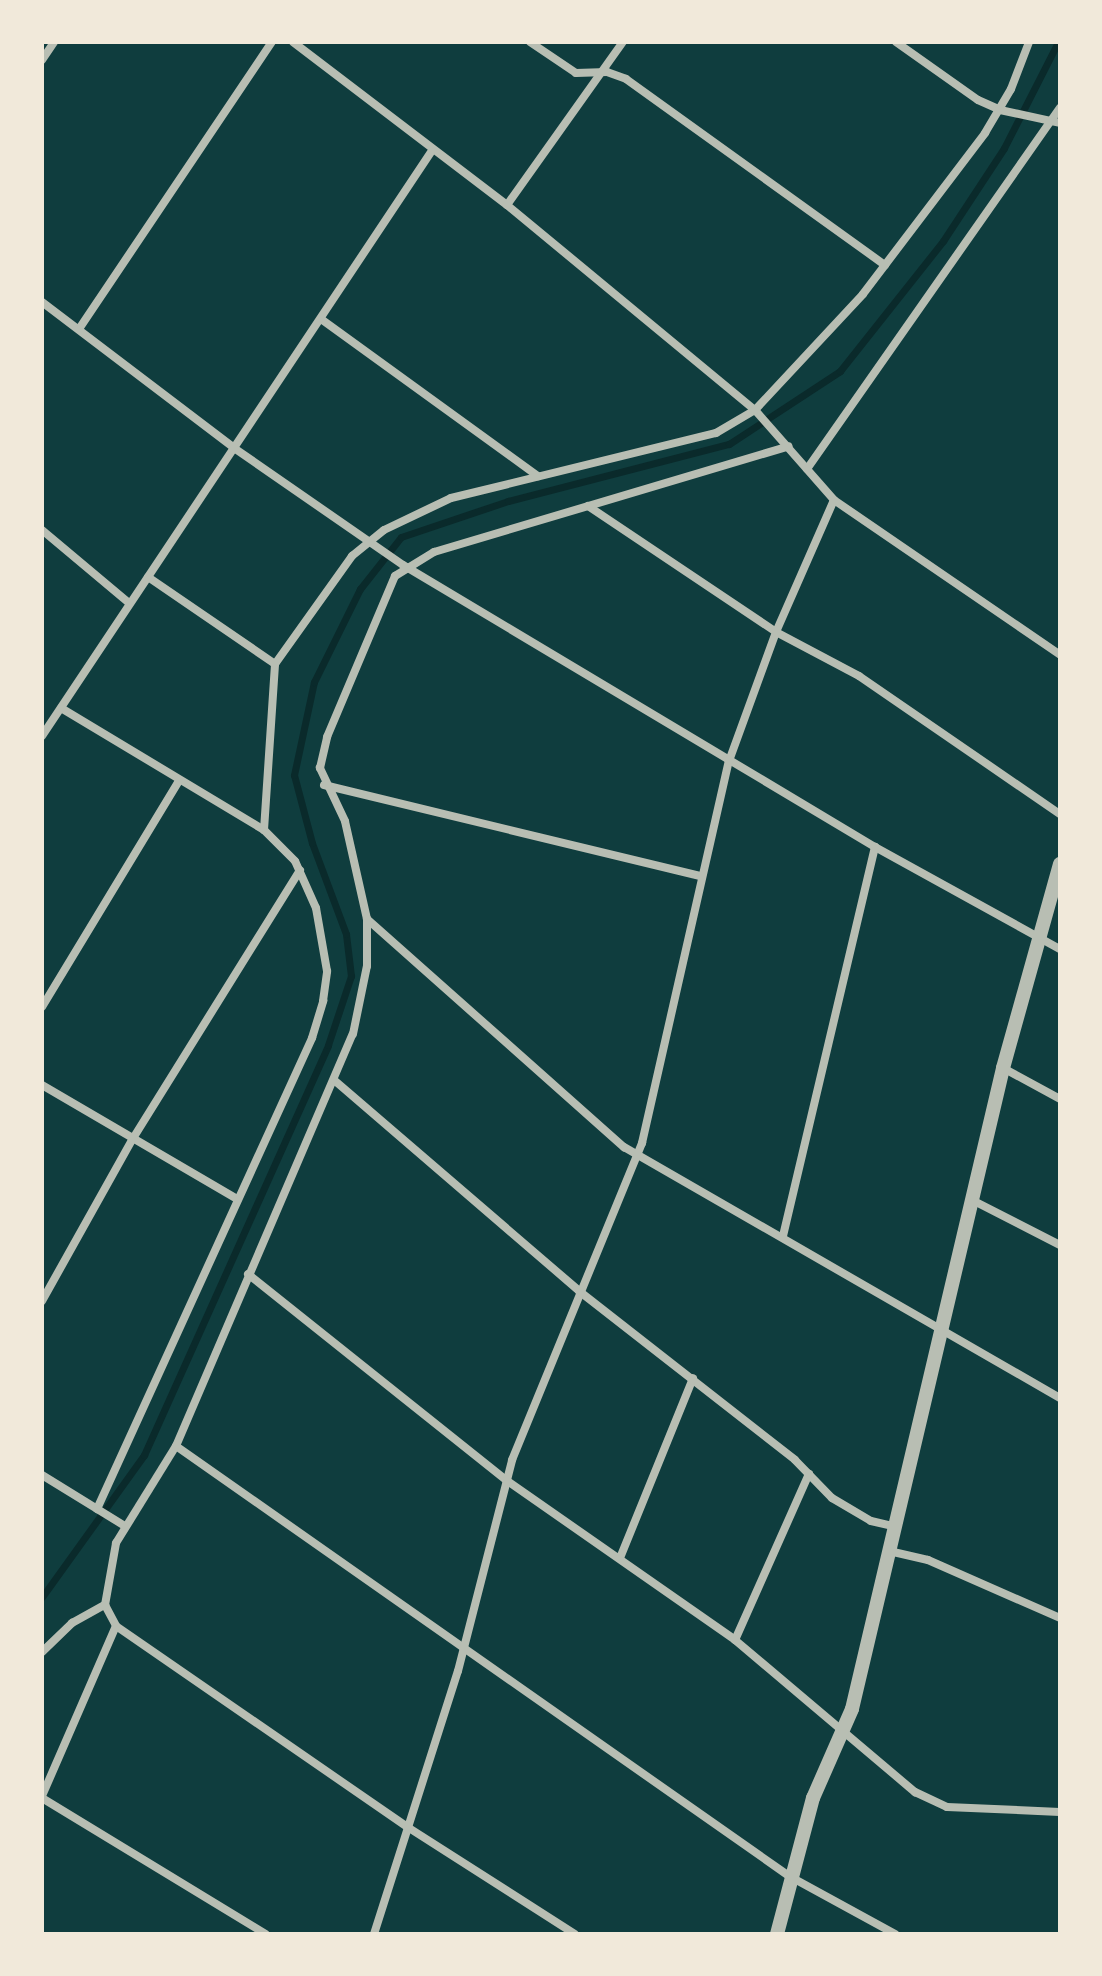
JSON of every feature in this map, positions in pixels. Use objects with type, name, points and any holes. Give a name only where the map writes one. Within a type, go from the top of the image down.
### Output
[{"type":"street","points":[[42,60],[54,42]]},
{"type":"street","points":[[79,329],[272,42]]},
{"type":"street","points":[[293,42],[507,205],[758,412],[834,500],[1060,655]]},
{"type":"street","points":[[530,42],[576,73],[601,73],[626,79],[885,265]]},
{"type":"street","points":[[507,205],[623,42]]},
{"type":"street","points":[[896,42],[1000,110],[1056,122]]},
{"type":"street","points":[[264,830],[275,664],[367,541],[451,498],[716,433],[758,412],[885,265],[1000,110],[1029,42]]},
{"type":"street","points":[[807,469],[1056,122],[1060,108]]},
{"type":"street","points":[[42,736],[433,149]]},
{"type":"street","points":[[42,302],[234,448],[404,565],[875,847],[1060,949]]},
{"type":"street","points":[[321,319],[538,476]]},
{"type":"street","points":[[575,1934],[409,1828],[116,1626],[105,1605],[111,1561],[122,1524],[176,1446],[334,1080],[362,1006],[367,919],[345,821],[324,785],[320,768],[327,737],[388,588],[404,565],[434,552],[789,446]]},
{"type":"street","points":[[374,1934],[464,1647],[506,1480],[579,1291],[638,1154],[729,761],[776,632],[834,500]]},
{"type":"street","points":[[588,506],[776,632],[859,676],[1060,814]]},
{"type":"street","points":[[42,530],[129,603]]},
{"type":"street","points":[[148,577],[275,664]]},
{"type":"street","points":[[61,708],[264,830],[300,870],[324,940],[323,1001],[312,1038],[235,1198],[99,1510]]},
{"type":"street","points":[[42,1007],[179,781]]},
{"type":"street","points":[[324,785],[700,876]]},
{"type":"street","points":[[783,1236],[875,847]]},
{"type":"street","points":[[777,1934],[789,1876],[813,1798],[844,1732],[896,1527],[1003,1068],[1037,937],[1060,864]]},
{"type":"street","points":[[42,1301],[132,1140],[300,870]]},
{"type":"street","points":[[367,919],[613,1138],[1060,1398]]},
{"type":"street","points":[[1003,1068],[1060,1099]]},
{"type":"street","points":[[334,1080],[579,1291],[693,1378],[852,1512],[896,1527]]},
{"type":"street","points":[[42,1085],[235,1198]]},
{"type":"street","points":[[971,1200],[1060,1245]]},
{"type":"street","points":[[248,1274],[506,1480],[735,1640],[931,1803],[1060,1812]]},
{"type":"street","points":[[620,1558],[693,1378]]},
{"type":"street","points":[[176,1446],[789,1876],[895,1934]]},
{"type":"street","points":[[735,1640],[809,1474]]},
{"type":"street","points":[[42,1475],[122,1524]]},
{"type":"street","points":[[889,1551],[928,1560],[1060,1618]]},
{"type":"street","points":[[42,1652],[72,1623],[105,1605]]},
{"type":"street","points":[[116,1626],[42,1797],[266,1934]]},
{"type":"waterway","points":[[42,1597],[144,1455],[328,1045],[351,976],[346,934],[312,843],[294,775],[314,682],[360,589],[401,537],[508,501],[729,444],[840,371],[943,241],[1004,148],[1058,42]]}]
